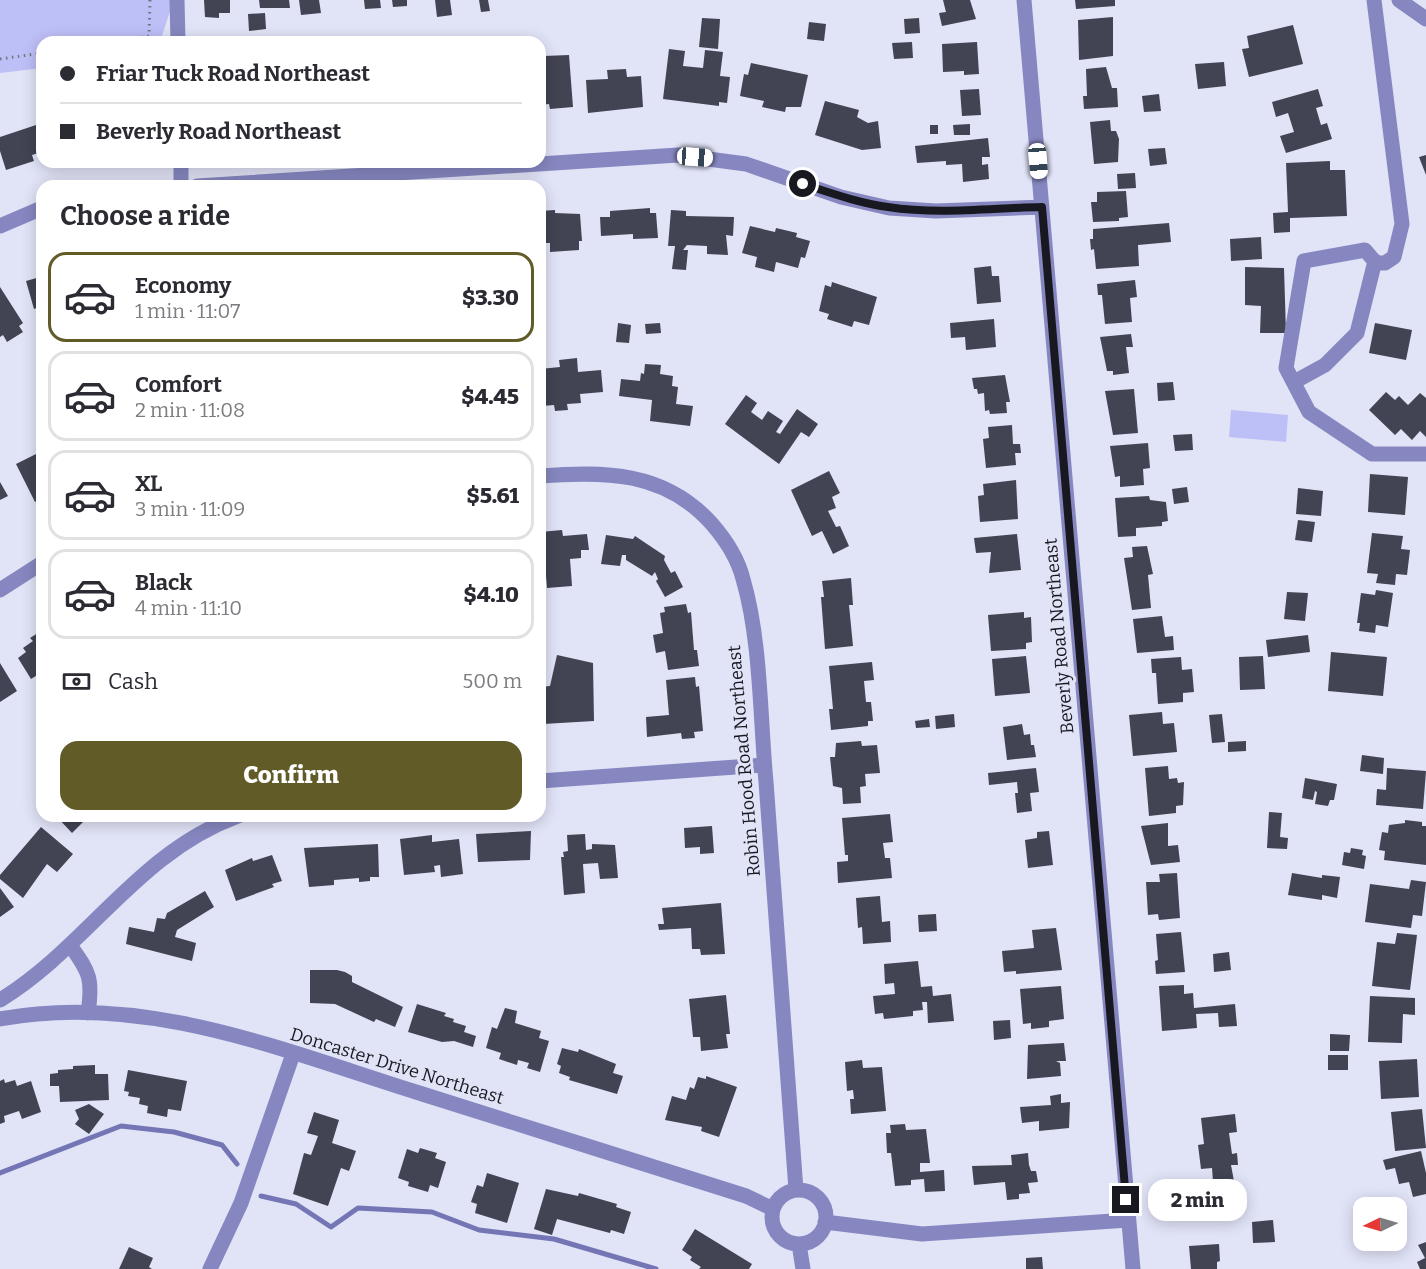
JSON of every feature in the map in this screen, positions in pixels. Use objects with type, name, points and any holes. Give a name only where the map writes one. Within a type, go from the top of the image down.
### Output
[{"type":"street","points":[[177,0],[178,36]]},
{"type":"street","name":"Beverly Road Northeast","points":[[1024,0],[1132,1269]]},
{"type":"street","points":[[1374,0],[1402,224],[1394,257],[1385,263],[1375,261],[1365,250],[1304,261],[1286,368],[1309,412],[1372,454],[1426,454]]},
{"type":"street","points":[[1399,0],[1426,19]]},
{"type":"street","points":[[546,164],[678,155],[746,164],[841,197],[889,208],[936,211],[1042,207]]},
{"type":"street","points":[[290,180],[476,168]]},
{"type":"street","points":[[0,226],[36,211]]},
{"type":"street","points":[[1294,382],[1325,365],[1357,333],[1375,261]]},
{"type":"street","name":"Robin Hood Road Northeast","points":[[546,476],[590,472],[627,475],[663,488],[689,503],[711,523],[729,547],[742,574],[751,610],[782,981],[796,1190]]},
{"type":"street","points":[[0,590],[36,567]]},
{"type":"street","points":[[546,781],[764,765]]},
{"type":"street","points":[[0,1000],[38,974],[134,880],[167,853],[193,836],[224,822]]},
{"type":"street","points":[[70,945],[83,963],[92,985],[88,1013]]},
{"type":"street","name":"Doncaster Drive Northeast","points":[[0,1019],[88,1013],[140,1015],[184,1023],[292,1054],[735,1192],[773,1209]]},
{"type":"street","points":[[210,1269],[241,1203],[292,1054]]},
{"type":"street","points":[[796,1190],[816,1196],[824,1208],[825,1222],[816,1238],[799,1244],[785,1240],[775,1230],[772,1223],[773,1209],[782,1196],[796,1190]]},
{"type":"street","points":[[825,1222],[922,1234],[1128,1220]]},
{"type":"street","points":[[799,1244],[803,1269]]},
{"type":"path","points":[[149,36],[150,0]]},
{"type":"path","points":[[0,59],[36,54]]},
{"type":"shaded area","points":[[0,0],[171,0],[171,8],[162,36],[36,36],[36,69],[0,73]]},
{"type":"shaded area","points":[[1231,410],[1288,415],[1286,442],[1229,437]]},
{"type":"building","points":[[204,0],[230,0],[230,13],[219,13],[219,18],[205,17]]},
{"type":"building","points":[[259,0],[289,0],[290,8],[260,8]]},
{"type":"building","points":[[299,0],[319,0],[321,13],[301,15]]},
{"type":"building","points":[[364,0],[380,0],[381,8],[365,9]]},
{"type":"building","points":[[392,0],[407,0],[407,6],[393,7]]},
{"type":"building","points":[[435,0],[450,0],[452,15],[437,17]]},
{"type":"building","points":[[479,0],[488,0],[490,11],[481,12]]},
{"type":"building","points":[[943,0],[970,0],[976,19],[942,26],[939,13],[946,12]]},
{"type":"building","points":[[1075,0],[1115,0],[1115,6],[1076,9]]},
{"type":"building","points":[[265,13],[266,29],[249,31],[248,14]]},
{"type":"building","points":[[1113,17],[1113,56],[1079,60],[1078,20]]},
{"type":"building","points":[[702,18],[720,19],[718,49],[699,47]]},
{"type":"building","points":[[919,18],[920,33],[905,34],[904,19]]},
{"type":"building","points":[[809,22],[826,24],[824,41],[807,39]]},
{"type":"building","points":[[1293,25],[1303,64],[1249,77],[1242,49],[1249,48],[1247,36]]},
{"type":"building","points":[[912,42],[913,58],[894,59],[892,43]]},
{"type":"building","points":[[977,42],[979,74],[964,75],[964,71],[943,72],[942,44]]},
{"type":"building","points":[[669,49],[685,51],[683,66],[703,68],[705,50],[723,52],[720,76],[730,77],[727,103],[719,102],[719,106],[663,99]]},
{"type":"building","points":[[569,55],[573,107],[550,109],[549,104],[546,104],[546,56]]},
{"type":"building","points":[[1224,62],[1226,86],[1198,89],[1195,64]]},
{"type":"building","points":[[751,63],[808,75],[801,107],[786,107],[785,112],[762,107],[764,101],[740,96],[744,74],[748,75]]},
{"type":"building","points":[[1106,67],[1112,88],[1117,88],[1118,107],[1084,109],[1083,96],[1087,96],[1086,69]]},
{"type":"building","points":[[626,69],[627,77],[641,76],[643,107],[588,113],[586,80],[608,79],[607,70]]},
{"type":"building","points":[[979,89],[981,115],[962,116],[960,90]]},
{"type":"building","points":[[1318,89],[1323,106],[1316,108],[1321,125],[1327,123],[1332,139],[1286,153],[1280,136],[1294,132],[1288,113],[1276,117],[1272,102]]},
{"type":"building","points":[[1159,94],[1161,111],[1144,112],[1142,96]]},
{"type":"building","points":[[825,101],[859,110],[857,117],[868,123],[878,121],[881,148],[862,150],[815,135]]},
{"type":"building","points":[[1110,120],[1111,131],[1116,131],[1119,139],[1118,162],[1094,164],[1090,122]]},
{"type":"building","points":[[970,124],[970,135],[954,135],[953,125]]},
{"type":"building","points":[[36,125],[36,154],[32,155],[34,161],[6,170],[0,151],[0,137]]},
{"type":"building","points":[[930,125],[938,125],[938,134],[930,134]]},
{"type":"building","points":[[988,138],[990,157],[982,157],[982,165],[988,164],[989,179],[963,182],[962,164],[946,165],[946,161],[917,163],[915,146]]},
{"type":"building","points":[[1165,148],[1167,164],[1150,166],[1148,149]]},
{"type":"building","points":[[1426,155],[1426,175],[1419,157]]},
{"type":"building","points":[[1330,161],[1330,170],[1345,170],[1347,216],[1290,218],[1290,232],[1274,233],[1273,213],[1288,212],[1286,163]]},
{"type":"building","points":[[1135,173],[1136,188],[1118,189],[1117,174]]},
{"type":"building","points":[[1126,191],[1128,217],[1119,218],[1119,221],[1093,222],[1091,202],[1097,202],[1097,192]]},
{"type":"building","points":[[650,208],[650,213],[656,213],[658,238],[633,239],[633,234],[601,236],[600,217],[610,217],[610,211]]},
{"type":"building","points":[[671,210],[686,211],[686,216],[734,217],[733,236],[726,235],[728,255],[707,254],[707,246],[687,245],[683,250],[688,250],[686,270],[672,269],[675,246],[668,246]]},
{"type":"building","points":[[546,211],[580,214],[582,241],[579,241],[579,250],[550,252],[550,243],[546,243]]},
{"type":"building","points":[[1169,223],[1171,242],[1138,245],[1139,266],[1096,269],[1094,249],[1091,250],[1090,239],[1093,239],[1093,229]]},
{"type":"building","points":[[750,226],[775,232],[776,228],[797,233],[796,237],[810,241],[805,258],[801,257],[798,268],[776,262],[774,272],[755,267],[757,257],[742,253]]},
{"type":"building","points":[[1261,237],[1262,259],[1231,261],[1230,239]]},
{"type":"building","points":[[991,266],[992,276],[999,276],[1001,302],[977,304],[974,268]]},
{"type":"building","points":[[1245,267],[1284,268],[1286,333],[1260,333],[1261,306],[1245,305]]},
{"type":"building","points":[[36,278],[36,308],[34,309],[26,281]]},
{"type":"building","points":[[1135,280],[1137,297],[1130,298],[1132,322],[1105,324],[1102,295],[1098,295],[1097,284]]},
{"type":"building","points":[[832,282],[877,297],[869,325],[854,321],[852,327],[827,319],[829,314],[819,311],[825,285],[831,287]]},
{"type":"building","points":[[0,287],[23,323],[19,326],[23,332],[7,342],[3,335],[0,337]]},
{"type":"building","points":[[994,319],[996,347],[966,350],[965,337],[951,338],[950,323]]},
{"type":"building","points":[[618,323],[631,325],[629,343],[616,342]]},
{"type":"building","points":[[660,323],[661,333],[646,334],[645,324]]},
{"type":"building","points":[[1375,323],[1412,330],[1406,360],[1369,353]]},
{"type":"building","points":[[1131,334],[1133,347],[1126,347],[1129,373],[1113,375],[1113,371],[1107,371],[1100,337]]},
{"type":"building","points":[[577,358],[578,372],[601,370],[603,392],[580,394],[581,403],[567,404],[568,410],[555,411],[554,405],[546,406],[546,368],[560,367],[559,360]]},
{"type":"building","points":[[645,364],[661,365],[660,374],[673,376],[672,386],[678,387],[676,404],[693,406],[690,426],[650,421],[652,400],[619,396],[621,379],[640,381],[641,373],[644,374]]},
{"type":"building","points":[[1005,375],[1010,402],[1006,402],[1007,413],[990,414],[989,410],[985,411],[984,393],[978,394],[977,389],[974,389],[972,378]]},
{"type":"building","points":[[1173,382],[1175,400],[1158,401],[1157,383]]},
{"type":"building","points":[[1134,389],[1138,433],[1113,435],[1105,391]]},
{"type":"building","points":[[1386,392],[1395,400],[1399,396],[1408,405],[1420,393],[1426,398],[1426,437],[1420,431],[1412,440],[1401,429],[1395,435],[1369,410]]},
{"type":"building","points":[[746,395],[757,403],[751,412],[762,420],[768,411],[783,421],[776,432],[780,434],[797,409],[818,424],[809,437],[801,432],[779,464],[725,424]]},
{"type":"building","points":[[1012,425],[1013,444],[1020,444],[1021,453],[1015,453],[1016,465],[986,468],[983,439],[989,438],[988,427]]},
{"type":"building","points":[[1192,434],[1193,450],[1175,451],[1173,435]]},
{"type":"building","points":[[1148,443],[1150,468],[1143,469],[1144,485],[1120,487],[1120,476],[1115,477],[1110,446]]},
{"type":"building","points":[[36,454],[35,502],[16,464]]},
{"type":"building","points":[[829,471],[840,493],[832,497],[836,508],[828,511],[836,527],[840,526],[849,546],[833,554],[822,531],[812,536],[791,490]]},
{"type":"building","points":[[1370,474],[1408,477],[1405,515],[1368,512]]},
{"type":"building","points":[[1016,480],[1018,519],[980,522],[978,496],[984,495],[983,484]]},
{"type":"building","points":[[0,482],[8,496],[0,500]]},
{"type":"building","points":[[1187,487],[1189,502],[1174,504],[1172,489]]},
{"type":"building","points":[[1298,488],[1323,491],[1321,516],[1296,514]]},
{"type":"building","points":[[1149,496],[1150,500],[1166,502],[1168,521],[1162,522],[1162,526],[1136,528],[1136,536],[1118,537],[1115,498]]},
{"type":"building","points":[[1298,520],[1315,522],[1312,542],[1295,540]]},
{"type":"building","points":[[562,530],[563,536],[587,534],[589,550],[581,550],[581,558],[570,559],[572,586],[547,588],[546,531]]},
{"type":"building","points":[[1372,533],[1403,536],[1401,549],[1410,550],[1407,575],[1396,574],[1395,585],[1376,583],[1378,574],[1367,573]]},
{"type":"building","points":[[1017,534],[1021,570],[989,573],[991,552],[976,553],[974,538]]},
{"type":"building","points":[[606,535],[633,539],[635,536],[665,556],[664,560],[671,573],[675,571],[683,587],[665,597],[656,581],[658,579],[655,572],[652,576],[626,560],[626,555],[622,555],[620,566],[601,564]]},
{"type":"building","points":[[1147,546],[1153,574],[1148,575],[1151,608],[1132,610],[1124,558],[1133,557],[1132,547]]},
{"type":"building","points":[[851,578],[853,605],[849,605],[853,646],[825,649],[822,581]]},
{"type":"building","points":[[1376,590],[1393,593],[1388,627],[1376,625],[1375,633],[1359,631],[1360,623],[1357,623],[1361,593],[1375,595]]},
{"type":"building","points":[[1287,592],[1308,593],[1305,621],[1284,619]]},
{"type":"building","points":[[686,604],[688,613],[691,612],[694,650],[697,650],[699,666],[668,670],[665,651],[656,653],[653,635],[663,633],[660,613],[665,612],[664,607]]},
{"type":"building","points":[[1024,612],[1024,618],[1031,617],[1032,642],[1026,643],[1026,649],[991,651],[988,615]]},
{"type":"building","points":[[1162,616],[1165,637],[1173,636],[1174,650],[1137,653],[1133,619]]},
{"type":"building","points":[[36,634],[36,676],[31,679],[18,658],[26,652],[23,648],[33,641],[30,638]]},
{"type":"building","points":[[1308,635],[1310,652],[1268,657],[1266,640]]},
{"type":"building","points":[[1331,652],[1387,657],[1383,696],[1328,691]]},
{"type":"building","points":[[557,655],[593,663],[594,721],[546,724],[546,686],[550,686]]},
{"type":"building","points":[[1026,656],[1030,693],[995,696],[992,659]]},
{"type":"building","points":[[1263,656],[1265,689],[1240,690],[1239,657]]},
{"type":"building","points":[[1181,657],[1182,670],[1192,669],[1194,692],[1183,693],[1183,702],[1158,704],[1156,673],[1152,673],[1151,659]]},
{"type":"building","points":[[872,662],[874,680],[864,681],[866,702],[871,702],[873,721],[868,721],[868,726],[831,730],[829,709],[833,709],[829,666]]},
{"type":"building","points":[[0,663],[17,691],[0,702]]},
{"type":"building","points":[[695,677],[696,687],[699,686],[703,731],[694,732],[695,738],[682,739],[681,733],[647,737],[646,717],[669,715],[666,680]]},
{"type":"building","points":[[1162,712],[1163,724],[1174,723],[1177,752],[1133,756],[1129,715]]},
{"type":"building","points":[[954,714],[955,727],[936,729],[935,716]]},
{"type":"building","points":[[1222,714],[1225,742],[1212,743],[1209,715]]},
{"type":"building","points":[[929,719],[930,727],[916,728],[915,721]]},
{"type":"building","points":[[1022,724],[1024,735],[1030,734],[1031,745],[1034,745],[1036,757],[1007,760],[1003,727]]},
{"type":"building","points":[[861,741],[862,746],[877,745],[880,773],[865,774],[866,786],[860,787],[861,803],[843,804],[842,788],[833,786],[830,757],[835,757],[836,743]]},
{"type":"building","points":[[1246,741],[1246,751],[1228,752],[1228,742]]},
{"type":"building","points":[[1362,755],[1384,758],[1383,774],[1360,771]]},
{"type":"building","points":[[1168,766],[1169,779],[1177,778],[1178,783],[1184,782],[1183,805],[1176,806],[1176,813],[1149,816],[1145,768]]},
{"type":"building","points":[[1036,768],[1039,792],[1030,793],[1032,811],[1017,813],[1015,793],[1018,793],[1017,782],[989,785],[988,773]]},
{"type":"building","points":[[1387,768],[1426,771],[1423,809],[1376,805],[1377,789],[1386,790]]},
{"type":"building","points":[[1305,778],[1337,784],[1334,800],[1330,800],[1328,806],[1315,804],[1317,792],[1315,791],[1313,800],[1302,798]]},
{"type":"building","points":[[1269,812],[1282,813],[1280,837],[1288,838],[1287,849],[1267,848]]},
{"type":"building","points":[[890,814],[893,842],[883,843],[885,858],[890,858],[892,878],[838,883],[837,862],[848,861],[848,855],[845,855],[842,818]]},
{"type":"building","points":[[1405,820],[1422,822],[1422,826],[1426,826],[1426,865],[1384,860],[1385,851],[1379,850],[1382,832],[1388,833],[1389,825],[1405,823]]},
{"type":"building","points":[[62,822],[83,822],[72,833]]},
{"type":"building","points":[[1168,823],[1168,846],[1178,845],[1180,862],[1151,865],[1141,826]]},
{"type":"building","points":[[712,826],[714,853],[700,854],[700,847],[685,848],[684,828]]},
{"type":"building","points":[[41,827],[73,854],[57,872],[47,864],[23,898],[0,879],[0,875]]},
{"type":"building","points":[[531,831],[530,860],[478,862],[476,834]]},
{"type":"building","points":[[1049,831],[1053,865],[1028,868],[1025,840],[1037,838],[1037,832]]},
{"type":"building","points":[[585,834],[586,850],[592,849],[592,844],[615,845],[618,878],[600,879],[598,863],[583,864],[585,893],[564,895],[561,857],[564,857],[563,852],[568,851],[567,835]]},
{"type":"building","points":[[432,835],[432,842],[459,839],[463,874],[441,877],[440,865],[434,866],[435,872],[404,875],[400,839]]},
{"type":"building","points":[[378,844],[379,877],[370,877],[370,881],[359,882],[359,878],[334,880],[334,885],[309,887],[304,848]]},
{"type":"building","points":[[1351,848],[1363,850],[1362,855],[1366,856],[1364,869],[1342,865],[1344,852],[1350,853]]},
{"type":"building","points":[[272,855],[282,881],[272,884],[274,887],[236,901],[225,870],[252,858],[253,861]]},
{"type":"building","points":[[1177,873],[1180,918],[1159,920],[1158,914],[1148,915],[1146,882],[1160,882],[1159,874]]},
{"type":"building","points":[[1292,873],[1322,878],[1322,875],[1340,877],[1337,898],[1322,895],[1322,900],[1288,895]]},
{"type":"building","points":[[1411,880],[1426,882],[1422,916],[1413,915],[1411,928],[1365,922],[1370,884],[1409,889]]},
{"type":"building","points":[[0,888],[14,907],[0,917]]},
{"type":"building","points":[[205,891],[214,907],[177,930],[175,937],[196,943],[192,961],[126,944],[129,927],[154,932],[157,918],[165,919],[167,913]]},
{"type":"building","points":[[880,896],[882,922],[890,921],[891,942],[863,944],[862,927],[858,928],[856,898]]},
{"type":"building","points":[[721,903],[725,954],[701,955],[700,949],[692,949],[691,928],[659,930],[658,924],[664,924],[662,908]]},
{"type":"building","points":[[936,914],[937,931],[919,932],[918,915]]},
{"type":"building","points":[[1056,928],[1062,970],[1016,974],[1016,971],[1004,972],[1002,951],[1034,948],[1032,930]]},
{"type":"building","points":[[1181,932],[1185,972],[1156,974],[1155,961],[1158,960],[1156,934]]},
{"type":"building","points":[[1397,933],[1417,935],[1410,990],[1372,986],[1377,942],[1395,944]]},
{"type":"building","points":[[1229,952],[1231,970],[1214,972],[1213,954]]},
{"type":"building","points":[[918,961],[921,987],[932,986],[933,996],[951,994],[954,1021],[928,1023],[927,1002],[922,1002],[923,1010],[913,1011],[913,1016],[884,1019],[883,1013],[875,1014],[873,996],[895,994],[894,983],[885,984],[884,964]]},
{"type":"building","points":[[310,970],[345,972],[352,976],[352,982],[403,1007],[395,1027],[376,1019],[374,1022],[335,1004],[310,1003]]},
{"type":"building","points":[[1184,985],[1184,994],[1193,993],[1194,1008],[1235,1004],[1237,1026],[1219,1027],[1218,1013],[1196,1014],[1197,1028],[1162,1031],[1159,986]]},
{"type":"building","points":[[1061,986],[1064,1019],[1049,1021],[1049,1027],[1031,1029],[1031,1023],[1023,1024],[1020,989]]},
{"type":"building","points":[[726,995],[730,1034],[726,1034],[728,1048],[701,1051],[700,1037],[693,1037],[689,999]]},
{"type":"building","points":[[1370,996],[1415,998],[1415,1015],[1403,1014],[1402,1043],[1368,1042]]},
{"type":"building","points":[[417,1004],[446,1013],[444,1016],[454,1019],[453,1022],[466,1026],[464,1032],[476,1036],[473,1047],[454,1041],[442,1042],[408,1032]]},
{"type":"building","points":[[505,1008],[517,1011],[515,1023],[541,1031],[539,1038],[549,1041],[540,1072],[527,1068],[529,1063],[518,1060],[517,1065],[499,1059],[501,1053],[486,1048],[492,1027],[497,1029]]},
{"type":"building","points":[[1010,1020],[1011,1038],[994,1040],[993,1021]]},
{"type":"building","points":[[1330,1034],[1350,1035],[1349,1051],[1330,1051]]},
{"type":"building","points":[[1064,1043],[1066,1061],[1056,1061],[1060,1063],[1061,1076],[1027,1079],[1028,1045]]},
{"type":"building","points":[[562,1048],[578,1052],[579,1049],[616,1064],[613,1073],[623,1076],[617,1094],[569,1080],[570,1077],[559,1073],[561,1066],[557,1064]]},
{"type":"building","points":[[1328,1055],[1348,1055],[1348,1070],[1328,1070]]},
{"type":"building","points":[[1417,1059],[1419,1097],[1381,1099],[1379,1061]]},
{"type":"building","points":[[862,1060],[863,1068],[882,1067],[886,1111],[851,1114],[850,1099],[854,1099],[853,1090],[847,1091],[845,1062]]},
{"type":"building","points":[[95,1065],[95,1074],[108,1074],[109,1100],[60,1102],[59,1086],[50,1086],[50,1074],[58,1073],[58,1070],[73,1069],[73,1066]]},
{"type":"building","points":[[128,1070],[187,1081],[181,1111],[168,1109],[167,1117],[147,1113],[148,1106],[139,1104],[140,1098],[128,1096],[129,1092],[124,1091]]},
{"type":"building","points":[[706,1076],[737,1087],[719,1137],[701,1131],[702,1127],[665,1120],[672,1096],[686,1100],[690,1087],[694,1089],[698,1077],[706,1079]]},
{"type":"building","points":[[4,1079],[5,1083],[15,1080],[17,1086],[31,1081],[41,1112],[22,1119],[19,1111],[4,1116],[5,1122],[0,1124],[0,1081]]},
{"type":"building","points":[[1061,1094],[1061,1103],[1070,1102],[1069,1128],[1039,1131],[1039,1121],[1022,1123],[1020,1107],[1051,1105],[1050,1096]]},
{"type":"building","points":[[89,1104],[104,1114],[89,1134],[75,1124],[79,1119],[75,1110]]},
{"type":"building","points":[[1422,1109],[1426,1148],[1395,1151],[1391,1112]]},
{"type":"building","points":[[314,1112],[339,1120],[332,1143],[356,1151],[349,1171],[341,1168],[328,1206],[293,1194],[304,1153],[311,1155],[318,1136],[307,1133]]},
{"type":"building","points":[[1235,1114],[1237,1132],[1229,1133],[1232,1154],[1237,1153],[1238,1165],[1231,1165],[1236,1192],[1214,1194],[1212,1168],[1201,1169],[1198,1145],[1204,1144],[1201,1118]]},
{"type":"building","points":[[905,1124],[906,1130],[926,1129],[930,1163],[920,1163],[920,1172],[944,1170],[945,1191],[925,1192],[924,1179],[911,1180],[911,1185],[895,1186],[891,1153],[887,1153],[886,1133],[891,1133],[890,1125]]},
{"type":"building","points":[[420,1148],[437,1153],[435,1158],[446,1162],[438,1188],[430,1185],[428,1192],[408,1186],[409,1182],[398,1178],[407,1149],[418,1153]]},
{"type":"building","points":[[1421,1151],[1426,1173],[1426,1194],[1413,1197],[1409,1182],[1399,1184],[1395,1168],[1386,1170],[1383,1160]]},
{"type":"building","points":[[1028,1153],[1031,1171],[1036,1171],[1038,1182],[1028,1183],[1030,1193],[1019,1194],[1019,1199],[1007,1200],[1005,1182],[974,1185],[972,1166],[1012,1165],[1011,1155]]},
{"type":"building","points":[[487,1173],[519,1183],[507,1223],[475,1213],[477,1204],[471,1202],[477,1185],[483,1187]]},
{"type":"building","points":[[546,1189],[578,1196],[579,1193],[617,1204],[616,1207],[631,1212],[624,1234],[611,1230],[610,1233],[557,1219],[552,1235],[534,1229]]},
{"type":"building","points":[[1273,1220],[1275,1242],[1253,1243],[1252,1222]]},
{"type":"building","points":[[695,1229],[752,1264],[749,1269],[699,1269],[701,1267],[690,1260],[692,1257],[682,1250]]},
{"type":"building","points":[[1426,1242],[1426,1269],[1420,1269],[1417,1262],[1425,1258],[1418,1245]]},
{"type":"building","points":[[1219,1244],[1220,1261],[1217,1262],[1217,1269],[1191,1269],[1189,1246]]},
{"type":"building","points":[[129,1247],[153,1258],[149,1267],[152,1269],[119,1269]]},
{"type":"building","points":[[1042,1257],[1043,1269],[1026,1269],[1026,1258]]},
{"type":"waterway","points":[[0,1173],[121,1126],[174,1132],[222,1145],[237,1164]]},
{"type":"waterway","points":[[261,1196],[296,1204],[331,1227],[358,1208],[432,1212],[479,1230],[554,1239],[656,1269]]},
{"type":"route","points":[[803,184],[841,197],[889,208],[936,211],[1042,207],[1126,1200]]}]
